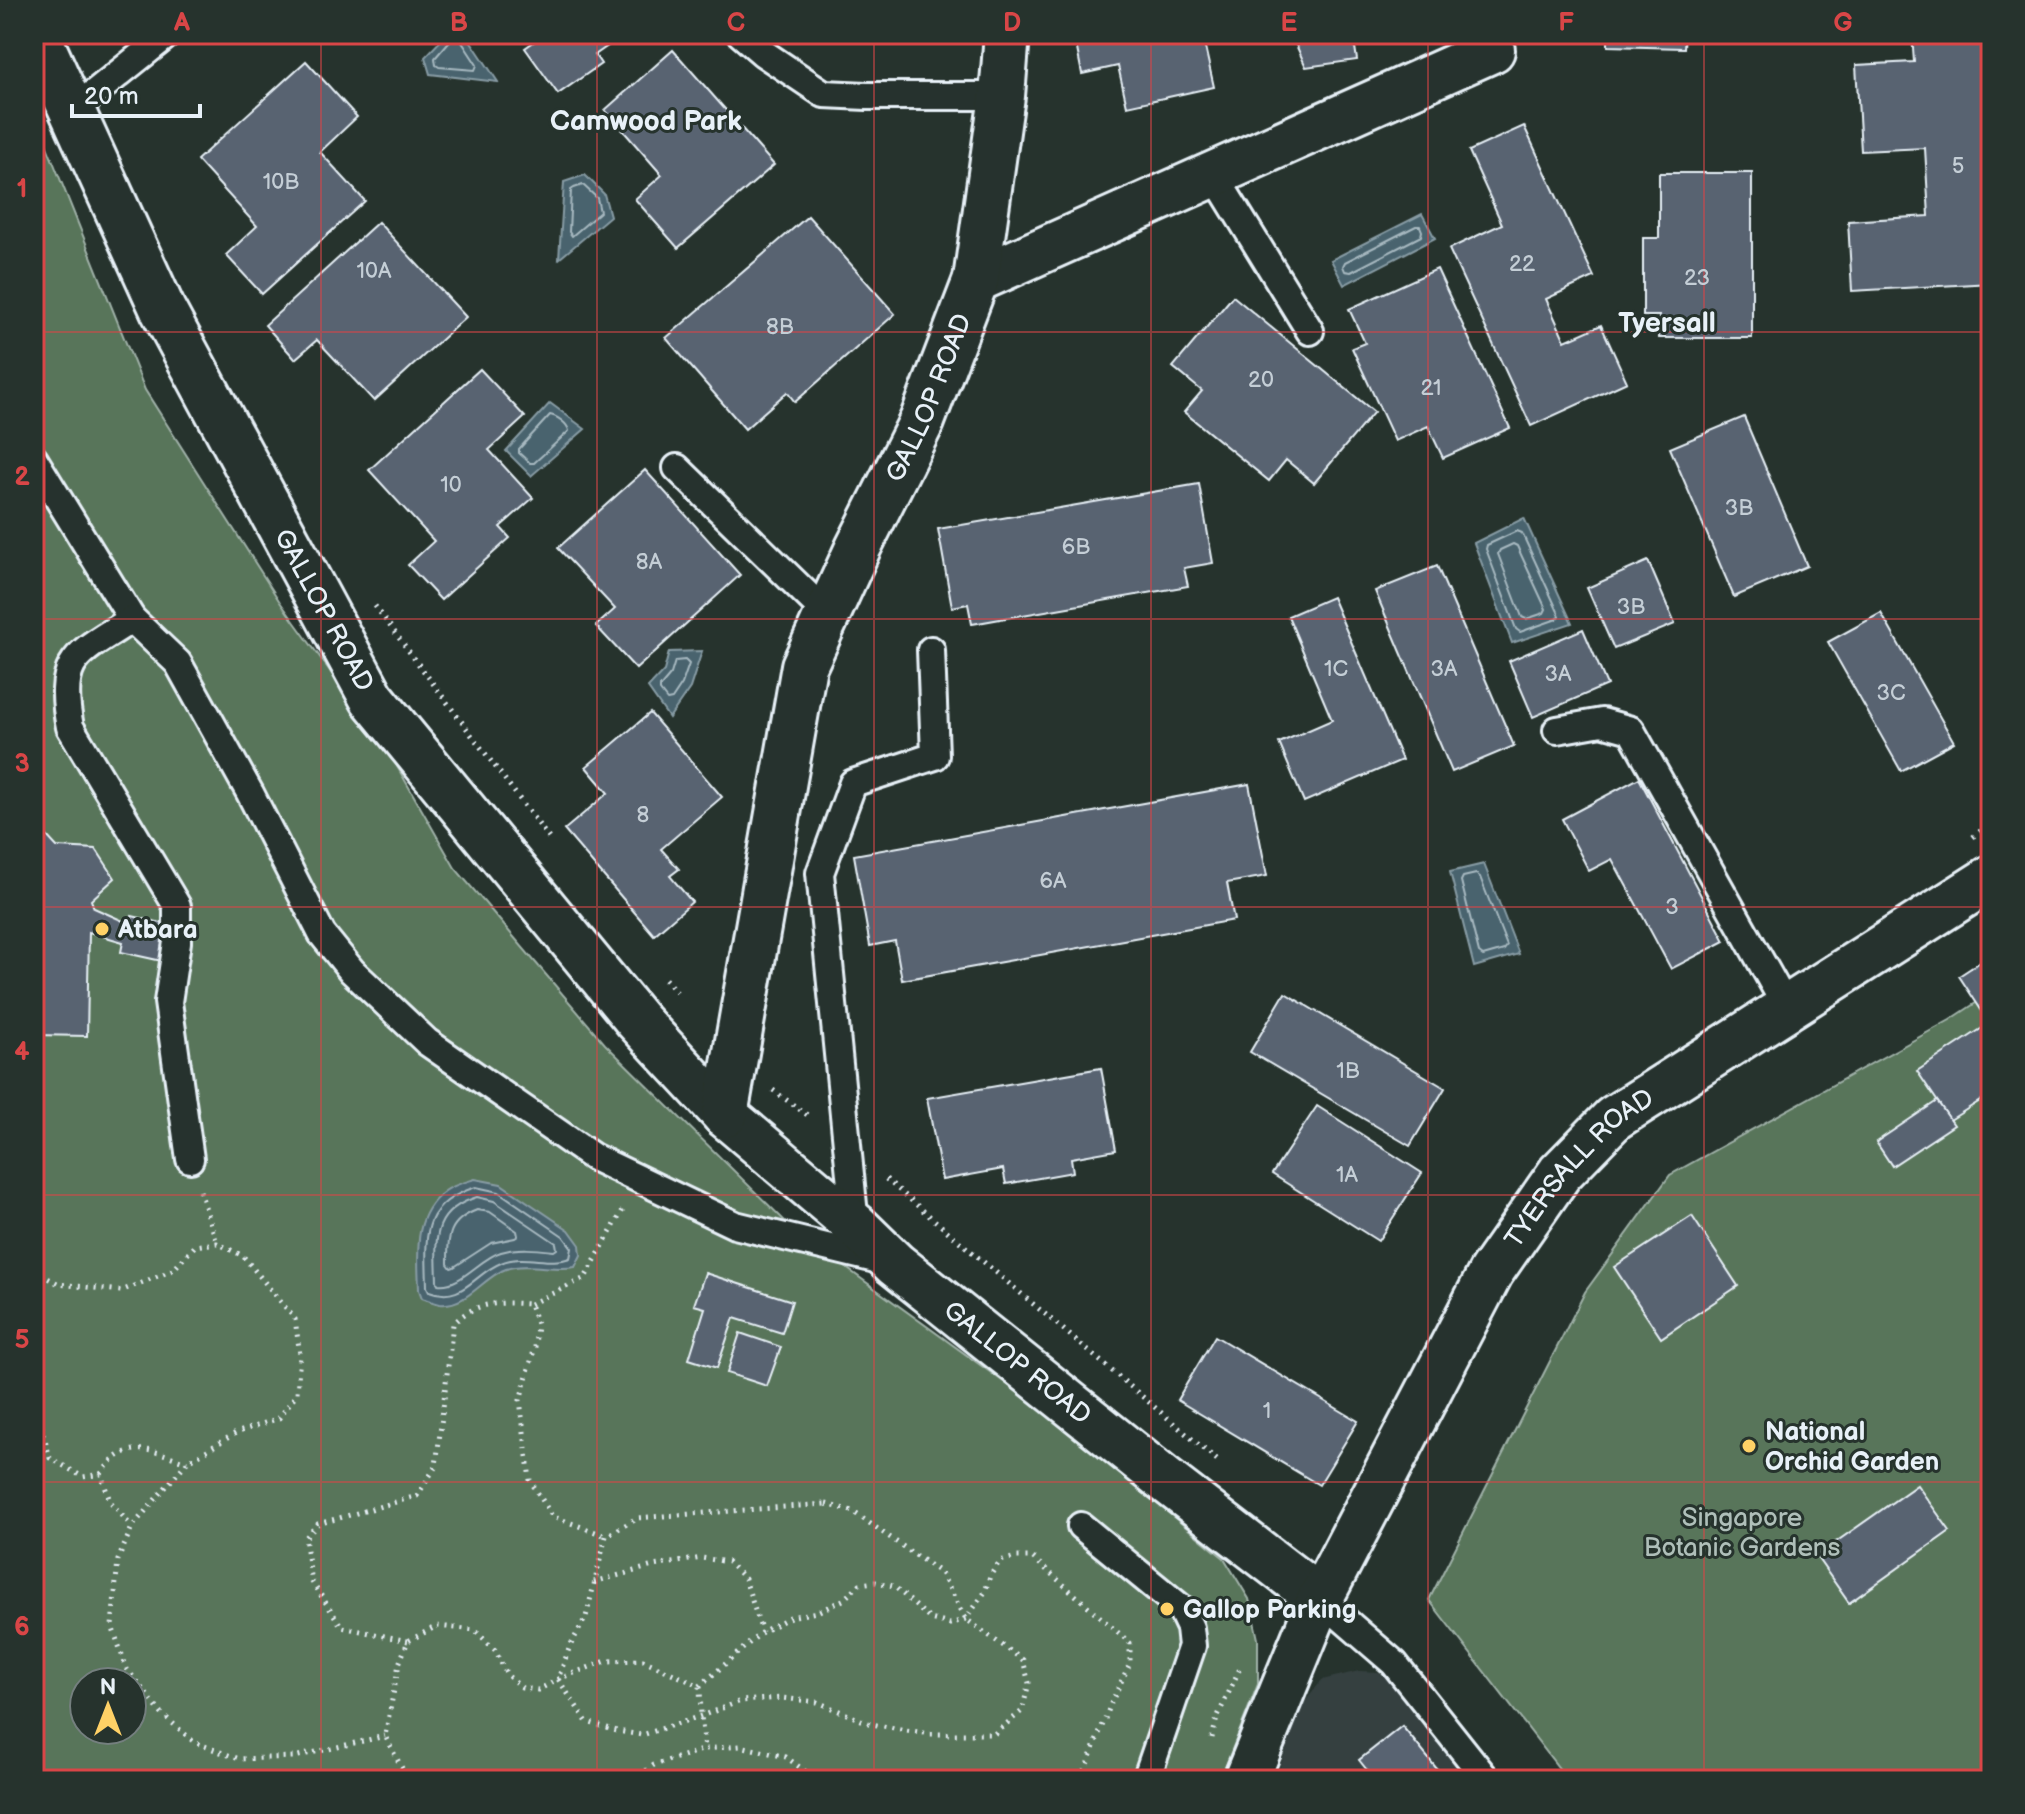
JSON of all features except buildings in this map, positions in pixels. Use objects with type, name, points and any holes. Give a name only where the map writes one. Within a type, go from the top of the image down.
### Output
[{"type":"street","name":"GALLOP ROAD","points":[[725,1115],[804,666],[858,548],[922,421],[976,280],[1002,96],[1007,34]]},
{"type":"street","name":"GALLOP ROAD","points":[[41,36],[163,310],[372,698],[637,1020],[725,1115],[855,1225],[895,1264],[1320,1599]]},
{"type":"street","name":"GALLOP ROAD","points":[[976,280],[1492,50]]},
{"type":"street","name":"TYERSALL ROAD","points":[[1246,1780],[1320,1599],[1491,1272],[1560,1173],[1614,1118],[1991,878]]},
{"type":"lane","points":[[72,111],[168,34]]},
{"type":"lane","points":[[741,34],[763,53],[824,94],[1002,96]]},
{"type":"lane","points":[[1214,175],[1310,331]]},
{"type":"lane","points":[[34,459],[132,619],[178,663],[250,793],[322,934],[352,971],[427,1042],[593,1157],[735,1225],[895,1264]]},
{"type":"lane","points":[[677,468],[827,614]]},
{"type":"lane","points":[[132,619],[77,655],[65,679],[65,703],[70,727],[177,906],[177,942],[168,1002],[190,1159]]},
{"type":"lane","points":[[855,1225],[820,873],[853,783],[935,756],[931,650]]},
{"type":"lane","points":[[1557,730],[1602,722],[1631,730],[1787,1008]]},
{"type":"lane","points":[[1081,1526],[1180,1607],[1190,1628],[1192,1646],[1146,1780]]},
{"type":"lane","points":[[1320,1599],[1394,1663],[1487,1780]]},
{"type":"path","points":[[371,599],[560,853]]},
{"type":"path","points":[[662,975],[682,1000]]},
{"type":"path","points":[[734,1061],[847,1145],[1221,1464]]},
{"type":"path","points":[[190,1159],[217,1243]]},
{"type":"path","points":[[640,1179],[585,1278],[530,1304],[496,1302],[462,1314],[453,1324],[436,1466],[417,1496],[318,1524],[305,1538],[312,1582],[342,1627],[408,1641],[437,1626],[475,1630],[495,1650],[507,1675],[522,1688],[538,1690],[606,1661],[643,1660],[700,1686]]},
{"type":"path","points":[[34,1271],[59,1284],[121,1291],[173,1270],[195,1246],[217,1243],[243,1256],[295,1319],[300,1355],[297,1393],[279,1418],[236,1433],[187,1462],[132,1527],[118,1560],[112,1626],[127,1669],[161,1713],[194,1742],[239,1759],[253,1759],[294,1757],[385,1736]]},
{"type":"path","points":[[530,1304],[537,1324],[535,1347],[520,1400],[530,1480],[552,1516],[606,1536]]},
{"type":"path","points":[[34,1412],[40,1421],[50,1458],[83,1477],[101,1474],[111,1460],[127,1450],[149,1450],[187,1462]]},
{"type":"path","points":[[101,1474],[110,1501],[132,1527]]},
{"type":"path","points":[[826,1504],[852,1511],[941,1573],[966,1619],[1023,1660],[1029,1683],[1022,1711],[994,1734],[930,1734],[871,1724],[817,1702],[782,1698],[741,1701],[642,1735],[587,1722],[558,1679],[570,1646],[586,1617],[606,1536],[637,1518],[826,1504]]},
{"type":"path","points":[[700,1686],[762,1632],[790,1617],[817,1612],[843,1600],[860,1584],[875,1582],[894,1586],[930,1619],[950,1624],[966,1619],[985,1592],[990,1576],[1000,1561],[1032,1557],[1130,1643],[1130,1663],[1081,1780]]},
{"type":"path","points":[[593,1582],[653,1566],[702,1558],[728,1562],[745,1579],[762,1632]]},
{"type":"path","points":[[408,1641],[399,1664],[385,1736],[404,1772],[413,1780]]},
{"type":"path","points":[[700,1686],[705,1749]]},
{"type":"path","points":[[633,1780],[654,1765],[705,1749],[740,1746],[786,1757],[817,1780]]},
{"type":"shaded area","points":[[1359,1671],[1379,1672],[1399,1691],[1469,1780],[1275,1780],[1301,1707],[1322,1680]]},
{"type":"green space","points":[[34,114],[145,390],[280,602],[390,754],[455,868],[605,1044],[794,1230],[1037,1406],[1224,1558],[1249,1599],[1258,1639],[1258,1684],[1220,1780],[34,1780]]},
{"type":"green space","name":"Singapore Botanic Gardens","points":[[1991,993],[1991,1780],[1568,1780],[1429,1600],[1585,1292],[1670,1175],[1950,1020]]},
{"type":"water","points":[[447,34],[466,34],[498,82],[430,74],[425,57]]},
{"type":"water","points":[[585,175],[604,194],[610,216],[559,259],[564,182]]},
{"type":"water","points":[[1422,214],[1435,238],[1344,285],[1331,260]]},
{"type":"water","points":[[550,403],[585,429],[531,476],[506,451]]},
{"type":"water","points":[[1524,518],[1572,623],[1512,643],[1474,543]]},
{"type":"water","points":[[702,651],[690,688],[669,718],[648,688],[664,671],[669,652]]},
{"type":"water","points":[[1484,864],[1519,954],[1474,967],[1450,872]]},
{"type":"water","points":[[475,1179],[501,1184],[569,1230],[580,1245],[581,1255],[575,1267],[514,1267],[498,1273],[467,1296],[450,1304],[422,1298],[418,1249],[427,1212],[445,1191]]},
{"type":"place","name":"Atbara","points":[[102,929]]},
{"type":"place","name":"National Orchid Garden","points":[[1749,1446]]},
{"type":"place","name":"Gallop Parking","points":[[1167,1609]]},
{"type":"district","name":"Camwood Park","points":[[646,120]]},
{"type":"district","name":"Tyersall","points":[[1667,322]]}]
